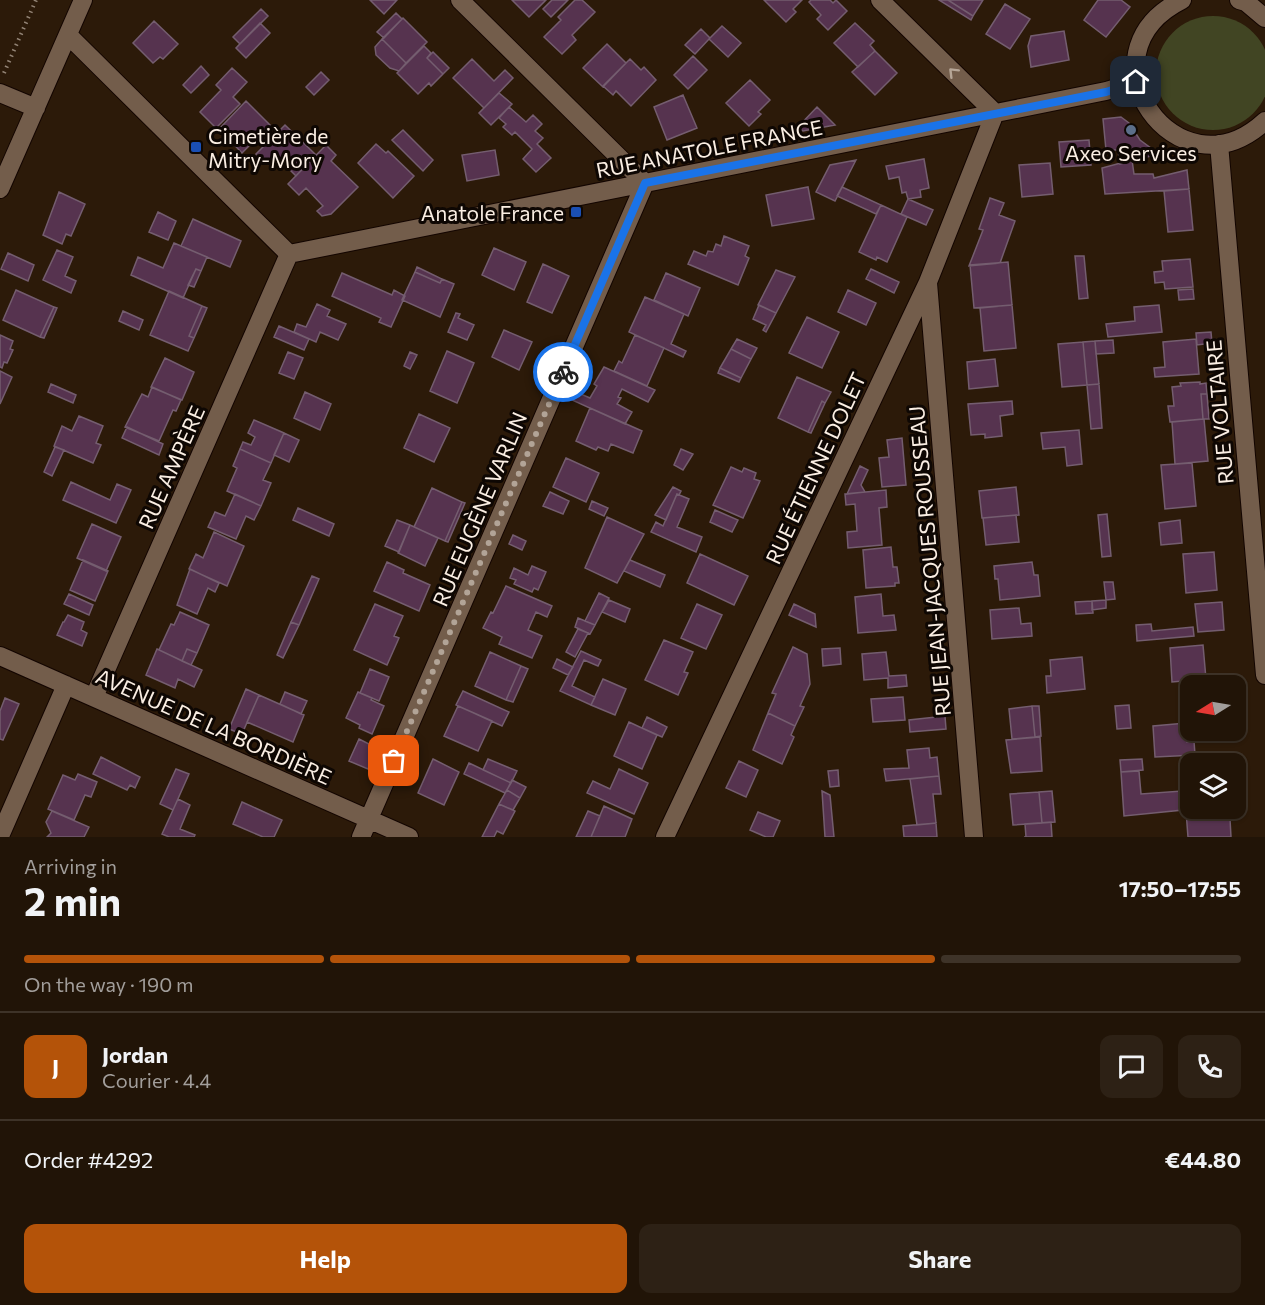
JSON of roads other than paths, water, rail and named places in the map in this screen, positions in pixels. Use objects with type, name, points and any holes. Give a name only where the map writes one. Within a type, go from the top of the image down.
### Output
[{"type":"street","points":[[0,189],[83,0]]},
{"type":"street","points":[[460,0],[645,183]]},
{"type":"street","points":[[880,0],[995,113]]},
{"type":"street","points":[[1182,0],[1167,7],[1152,22],[1141,40],[1135,69],[1136,82],[1150,113],[1157,122],[1175,136],[1196,143],[1220,144],[1237,140],[1254,131],[1265,121]]},
{"type":"street","points":[[1239,0],[1246,2],[1265,18]]},
{"type":"street","points":[[68,35],[289,254]]},
{"type":"street","name":"RUE ANATOLE FRANCE","points":[[289,254],[1106,92],[1136,82]]},
{"type":"street","points":[[0,93],[36,108]]},
{"type":"street","name":"RUE ÉTIENNE DOLET","points":[[665,837],[928,282],[995,113]]},
{"type":"street","name":"RUE VOLTAIRE","points":[[1220,144],[1265,675]]},
{"type":"street","name":"RUE EUGÈNE VARLIN","points":[[361,837],[645,183]]},
{"type":"street","name":"RUE AMPÈRE","points":[[94,697],[289,254]]},
{"type":"street","name":"RUE JEAN-JACQUES ROUSSEAU","points":[[928,282],[974,837]]},
{"type":"street","name":"AVENUE DE LA BORDIÈRE","points":[[0,656],[409,837]]},
{"type":"street","points":[[0,836],[66,685]]},
{"type":"place","name":"Axeo Services","points":[[1131,130]]},
{"type":"place","name":"Cimetière de Mitry-Mory","points":[[196,147]]},
{"type":"place","name":"Anatole France","points":[[576,212]]}]
